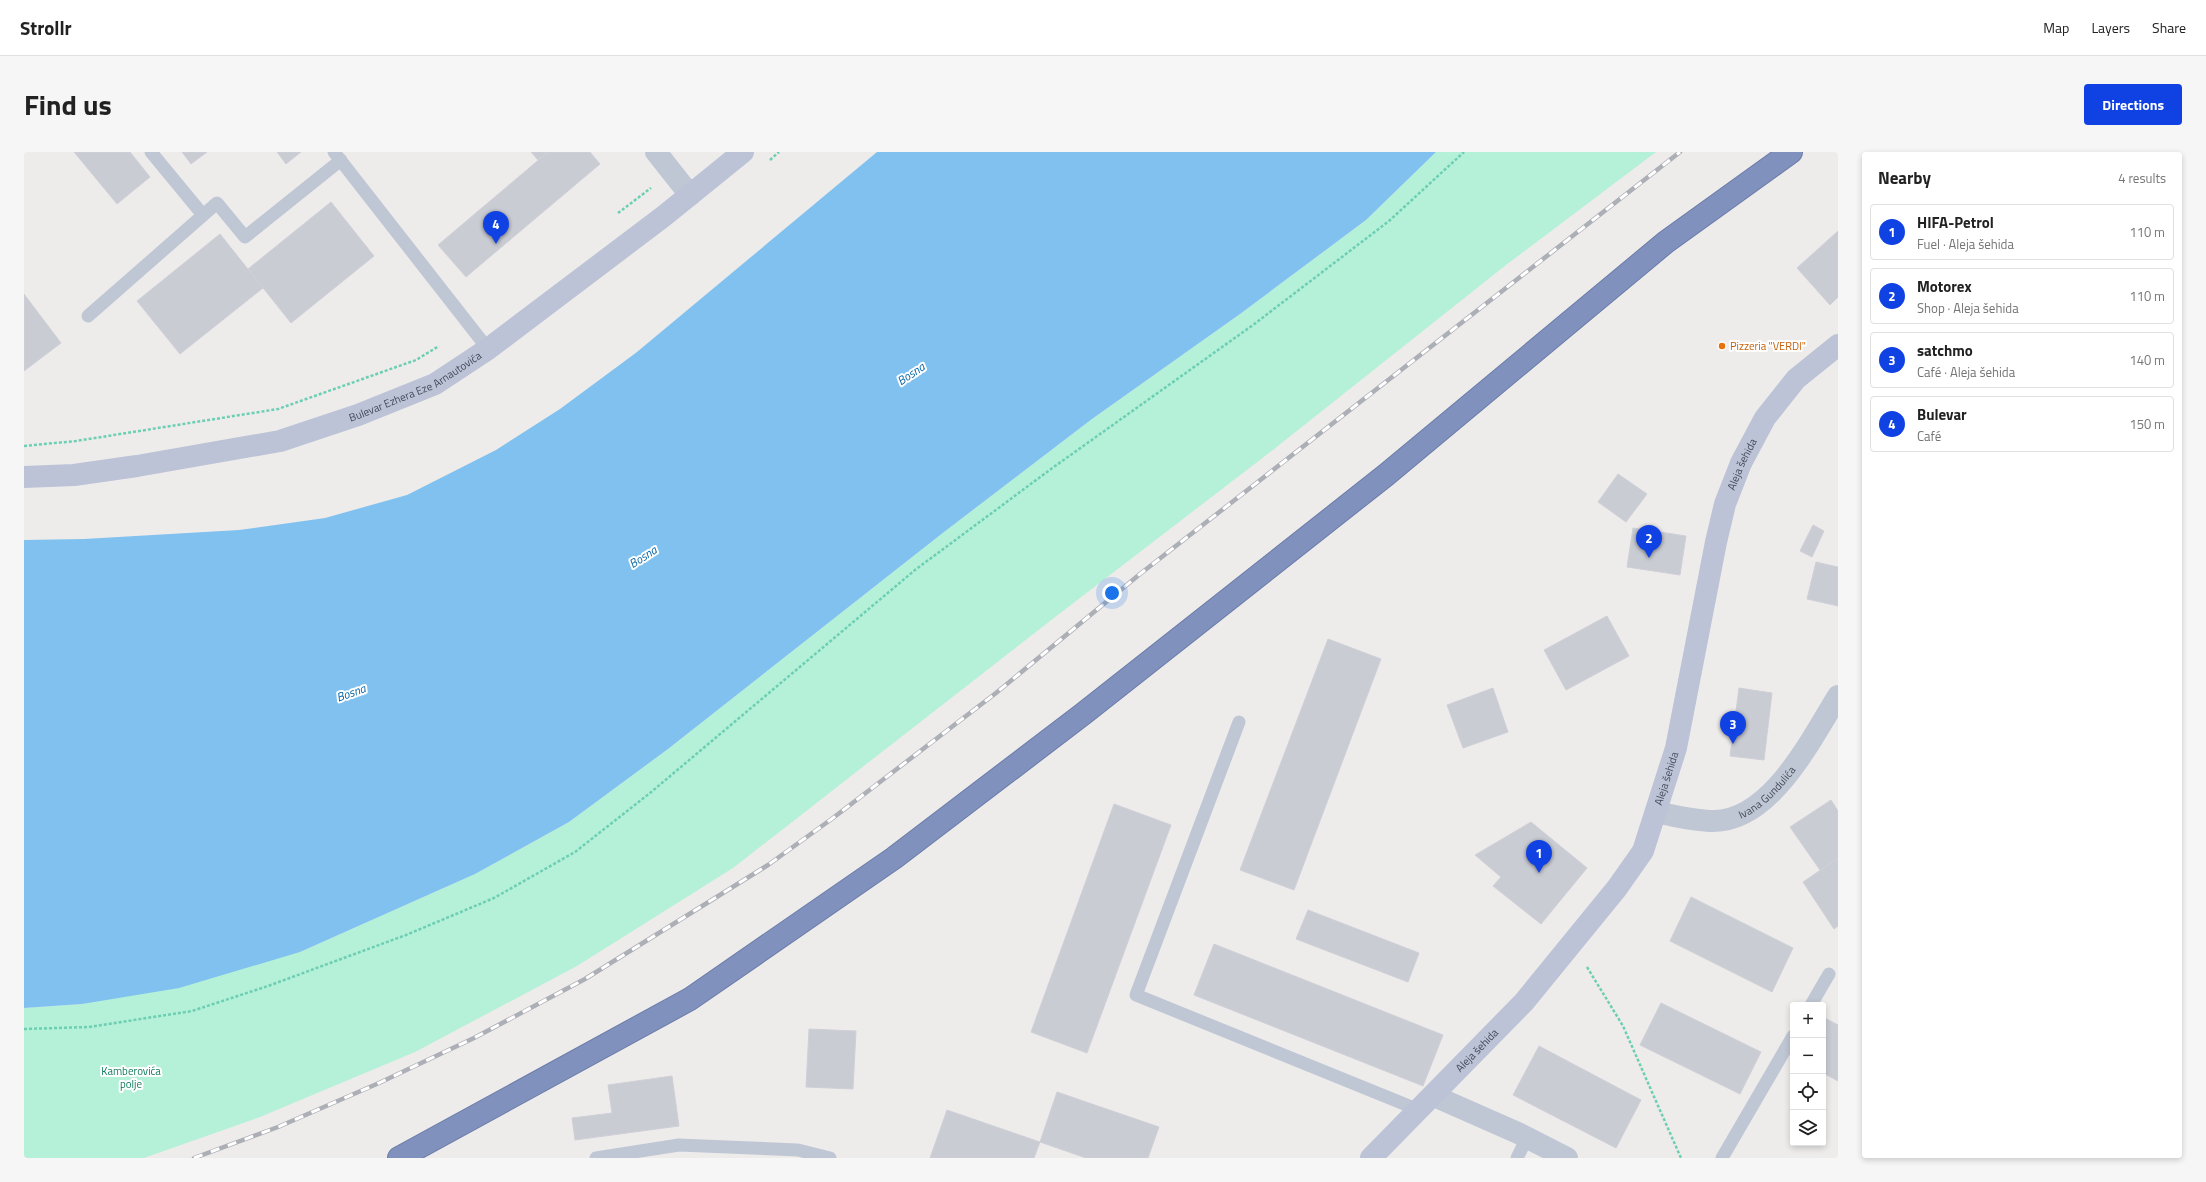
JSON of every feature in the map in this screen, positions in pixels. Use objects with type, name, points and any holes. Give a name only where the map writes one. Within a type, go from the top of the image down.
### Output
[{"type":"highway","points":[[399,1158],[690,998],[894,858],[1089,709],[1386,475],[1666,242],[1791,152]]},
{"type":"street","points":[[656,152],[690,195]]},
{"type":"street","name":"Bulevar Ezhera Eze Arnautovića","points":[[24,476],[74,475],[105,471],[206,455],[280,441],[358,415],[435,384],[488,349],[690,195],[743,152]]},
{"type":"street","name":"Aleja šehida","points":[[1374,1156],[1524,1002],[1644,851],[1676,748],[1716,542],[1725,504],[1741,463],[1765,418],[1796,379],[1838,345]]},
{"type":"street","name":"Ivana Gundulića","points":[[1656,812],[1691,819],[1714,821],[1734,817],[1754,807],[1768,796],[1785,777],[1838,696]]},
{"type":"street","points":[[1427,1103],[1528,1138],[1567,1158]]},
{"type":"lane","points":[[152,152],[203,214]]},
{"type":"lane","points":[[88,316],[217,202],[245,237],[337,156],[488,349]]},
{"type":"lane","points":[[1239,722],[1136,995],[1427,1103]]},
{"type":"lane","points":[[1813,1002],[1829,974]]},
{"type":"lane","points":[[1722,1158],[1792,1038]]},
{"type":"lane","points":[[1518,1158],[1528,1138]]},
{"type":"lane","points":[[596,1158],[679,1145],[798,1150],[830,1158]]},
{"type":"path","points":[[24,1030],[88,1027],[192,1011],[406,935],[494,898],[576,852],[650,793],[915,570],[1051,469],[1278,306],[1390,221],[1464,152]]},
{"type":"path","points":[[614,216],[672,172]]},
{"type":"path","points":[[24,446],[76,441],[278,409],[416,360],[471,327]]},
{"type":"path","points":[[1573,942],[1623,1026],[1681,1158]]},
{"type":"green space","name":"Kamberovića polje","points":[[1436,152],[1656,152],[1506,265],[1269,453],[1050,621],[733,868],[577,966],[415,1052],[260,1117],[144,1158],[24,1158],[24,1008],[82,1004],[300,952],[475,874],[569,822],[668,749],[944,532],[1092,419],[1240,314],[1366,220]]},
{"type":"water","name":"Bosna","points":[[877,152],[1436,152],[1366,220],[1240,314],[1092,419],[944,532],[668,749],[569,822],[475,874],[300,952],[179,988],[82,1004],[24,1008],[24,540],[84,539],[239,530],[325,518],[407,495],[496,450],[560,409],[637,352]]},
{"type":"building","points":[[74,152],[130,152],[150,177],[117,204]]},
{"type":"building","points":[[182,152],[207,152],[191,164]]},
{"type":"building","points":[[277,152],[301,152],[286,164]]},
{"type":"building","points":[[531,152],[548,152],[538,160]]},
{"type":"building","points":[[548,152],[590,152],[600,164],[466,277],[438,245]]},
{"type":"building","points":[[331,202],[374,256],[291,323],[248,269]]},
{"type":"building","points":[[1838,231],[1838,297],[1830,305],[1797,268]]},
{"type":"building","points":[[220,234],[263,288],[180,354],[137,301]]},
{"type":"building","points":[[24,294],[61,343],[24,371]]},
{"type":"building","points":[[1618,474],[1647,494],[1626,522],[1598,502]]},
{"type":"building","points":[[1813,525],[1824,531],[1812,557],[1800,551]]},
{"type":"building","points":[[1633,528],[1686,536],[1680,575],[1627,567]]},
{"type":"building","points":[[1816,562],[1838,567],[1838,606],[1807,599]]},
{"type":"building","points":[[1607,616],[1629,656],[1566,690],[1544,650]]},
{"type":"building","points":[[1328,639],[1381,659],[1294,890],[1240,870]]},
{"type":"building","points":[[1493,688],[1508,732],[1463,748],[1447,705]]},
{"type":"building","points":[[1739,688],[1772,693],[1764,760],[1730,756]]},
{"type":"building","points":[[1831,800],[1838,811],[1838,858],[1820,870],[1790,827]]},
{"type":"building","points":[[1114,804],[1171,825],[1087,1053],[1031,1032]]},
{"type":"building","points":[[1531,822],[1587,868],[1541,924],[1493,886],[1501,877],[1475,855]]},
{"type":"building","points":[[1838,858],[1838,926],[1834,929],[1803,882]]},
{"type":"building","points":[[1691,897],[1793,948],[1772,992],[1670,941]]},
{"type":"building","points":[[1308,910],[1419,953],[1408,982],[1296,939]]},
{"type":"building","points":[[1214,944],[1443,1035],[1423,1086],[1194,995]]},
{"type":"building","points":[[1661,1003],[1761,1052],[1740,1094],[1640,1045]]},
{"type":"building","points":[[1826,1019],[1838,1025],[1838,1081],[1826,1075]]},
{"type":"building","points":[[809,1029],[856,1031],[853,1089],[806,1087]]},
{"type":"building","points":[[1539,1046],[1641,1100],[1616,1148],[1513,1095]]},
{"type":"building","points":[[672,1076],[679,1126],[575,1140],[572,1118],[612,1113],[608,1085]]},
{"type":"building","points":[[1057,1092],[1159,1127],[1148,1158],[1086,1158],[1040,1142]]},
{"type":"building","points":[[947,1110],[1040,1142],[1034,1158],[930,1158]]},
{"type":"railway","points":[[194,1158],[278,1127],[379,1083],[474,1038],[585,979],[768,865],[833,818],[996,693],[1140,574],[1680,152]]},
{"type":"place","name":"Bulevar","points":[[496,244]]},
{"type":"place","name":"Pizzeria \"VERDI\"","points":[[1722,346]]},
{"type":"place","name":"Motorex","points":[[1649,558]]},
{"type":"place","name":"satchmo","points":[[1733,744]]},
{"type":"place","name":"HIFA-Petrol","points":[[1539,873]]}]
